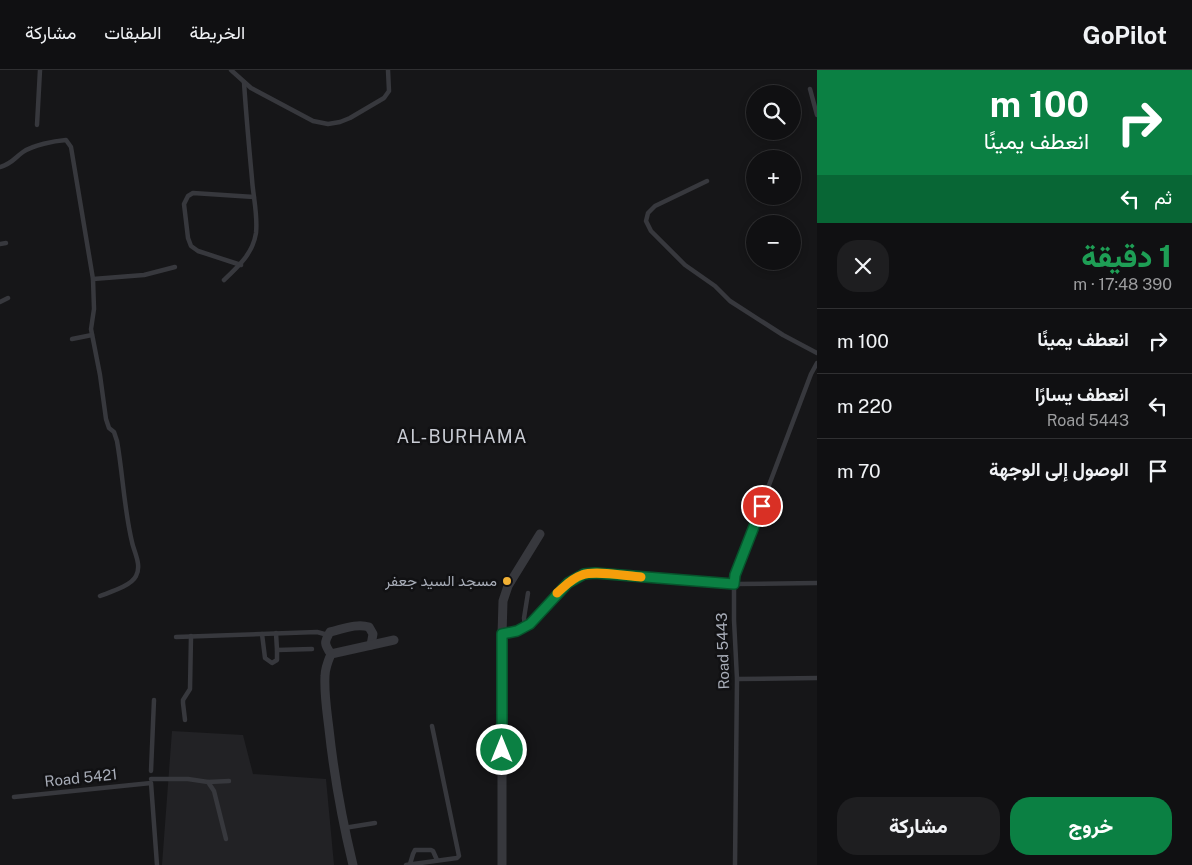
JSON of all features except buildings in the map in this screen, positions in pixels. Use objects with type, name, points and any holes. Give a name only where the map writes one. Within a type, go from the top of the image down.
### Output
[{"type":"street","points":[[502,865],[503,601],[508,586],[540,534]]},
{"type":"street","points":[[332,654],[325,644],[330,632],[353,626],[369,627],[373,634],[371,646]]},
{"type":"street","points":[[332,654],[394,640]]},
{"type":"street","points":[[332,654],[326,667],[325,696],[332,760],[344,828],[353,865]]},
{"type":"lane","points":[[37,125],[40,70]]},
{"type":"lane","points":[[231,70],[251,88],[313,121],[328,124],[350,118],[384,98],[388,91],[388,70]]},
{"type":"lane","points":[[224,280],[241,265],[247,256],[256,233],[256,212],[244,82]]},
{"type":"lane","points":[[810,89],[817,114]]},
{"type":"lane","points":[[0,167],[9,164],[29,148],[60,140],[66,140],[71,147],[94,297],[91,329],[106,419],[117,441],[131,537],[138,564],[138,570],[133,581],[100,596]]},
{"type":"lane","points":[[707,181],[655,206],[648,213],[646,221],[651,230],[685,265],[715,286],[730,301],[783,335],[817,353]]},
{"type":"lane","points":[[241,265],[198,251],[191,246],[188,238],[184,204],[188,196],[193,193],[254,197]]},
{"type":"lane","points":[[92,280],[144,275],[175,267]]},
{"type":"lane","points":[[0,302],[8,298]]},
{"type":"lane","points":[[72,339],[92,335]]},
{"type":"lane","name":"Road 5443","points":[[735,865],[737,680],[735,575],[817,362]]},
{"type":"lane","points":[[502,634],[517,631],[530,624],[568,583],[584,574],[595,573],[734,584],[817,583]]},
{"type":"lane","points":[[526,626],[524,615],[528,594]]},
{"type":"lane","points":[[176,637],[318,632],[328,635]]},
{"type":"lane","points":[[262,634],[265,658],[272,663],[277,660],[276,634]]},
{"type":"lane","points":[[185,720],[183,703],[190,689],[191,636]]},
{"type":"lane","points":[[277,650],[312,649]]},
{"type":"lane","points":[[737,680],[817,678]]},
{"type":"lane","points":[[151,771],[154,700]]},
{"type":"lane","points":[[408,865],[457,858],[459,856],[432,726]]},
{"type":"lane","name":"Road 5421","points":[[14,797],[188,778],[208,782],[229,781]]},
{"type":"lane","points":[[151,781],[157,865]]},
{"type":"lane","points":[[208,782],[214,791],[226,839]]},
{"type":"lane","points":[[344,828],[375,823]]},
{"type":"lane","points":[[408,865],[415,850],[431,850],[437,860]]},
{"type":"shaded area","points":[[172,731],[243,735],[253,774],[326,779],[334,865],[162,865]]},
{"type":"slow traffic","points":[[557,593],[575,578],[584,574],[595,573],[641,577]]},
{"type":"place","name":"مسجد السيد جعفر","points":[[507,581]]},
{"type":"district","name":"AL-BURHAMA","points":[[462,437]]},
{"type":"route","points":[[502,750],[502,634],[517,631],[530,624],[548,602],[568,583],[584,574],[595,573],[734,584],[735,575],[762,506]]}]
